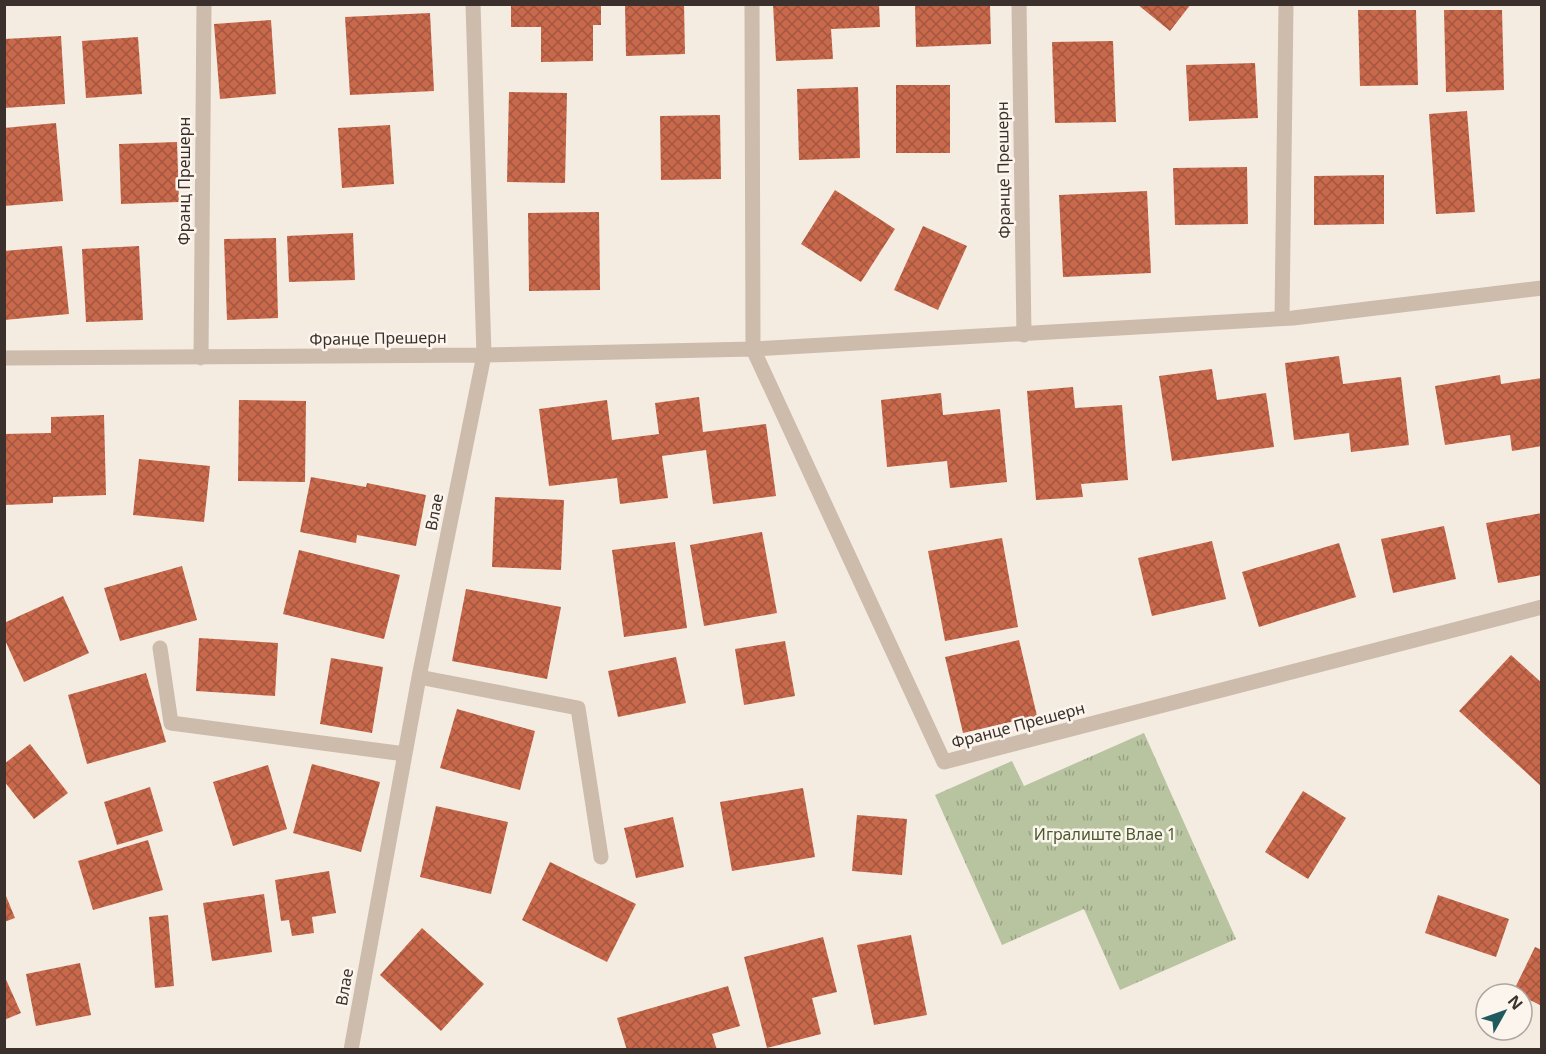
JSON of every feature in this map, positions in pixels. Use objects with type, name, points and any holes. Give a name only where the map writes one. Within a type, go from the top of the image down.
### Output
[{"type":"street","name":"Франц Прешерн","points":[[201,358],[204,4]]},
{"type":"street","points":[[473,4],[484,355]]},
{"type":"street","name":"Францe Прешерн","points":[[752,4],[753,349],[944,762],[1542,607]]},
{"type":"street","name":"Францe Прешерн","points":[[1019,4],[1024,335]]},
{"type":"street","points":[[1282,318],[1286,4]]},
{"type":"street","name":"Францe Прешерн","points":[[4,358],[484,355],[753,349],[1024,335],[1282,318],[1542,288]]},
{"type":"street","name":"Влае","points":[[351,1050],[419,677],[484,355]]},
{"type":"street","points":[[160,648],[171,723],[405,754]]},
{"type":"street","points":[[419,677],[578,708],[601,857]]},
{"type":"green space","name":"Игралиште Влае 1","points":[[1144,733],[1236,939],[1120,990],[1084,909],[1002,945],[935,795],[1012,761],[1024,786]]},
{"type":"building","points":[[511,4],[601,4],[601,25],[593,25],[593,61],[541,62],[541,27],[511,27]]},
{"type":"building","points":[[625,4],[684,4],[685,54],[626,56]]},
{"type":"building","points":[[773,4],[879,4],[880,27],[831,29],[833,59],[776,61]]},
{"type":"building","points":[[1137,4],[1191,4],[1170,31]]},
{"type":"building","points":[[915,5],[990,5],[991,44],[916,47]]},
{"type":"building","points":[[1358,10],[1416,10],[1418,85],[1360,86]]},
{"type":"building","points":[[1444,10],[1502,10],[1504,90],[1446,92]]},
{"type":"building","points":[[430,13],[434,91],[350,95],[345,17]]},
{"type":"building","points":[[271,20],[276,94],[220,99],[214,24]]},
{"type":"building","points":[[61,36],[65,104],[4,108],[4,39]]},
{"type":"building","points":[[138,37],[142,94],[86,98],[82,41]]},
{"type":"building","points":[[1113,41],[1116,122],[1055,123],[1052,42]]},
{"type":"building","points":[[1255,63],[1258,118],[1189,121],[1186,65]]},
{"type":"building","points":[[896,85],[950,85],[950,153],[896,153]]},
{"type":"building","points":[[858,87],[860,158],[799,160],[797,89]]},
{"type":"building","points":[[509,92],[567,93],[565,183],[507,182]]},
{"type":"building","points":[[1467,111],[1475,212],[1436,214],[1429,114]]},
{"type":"building","points":[[720,115],[721,179],[661,180],[660,116]]},
{"type":"building","points":[[56,123],[63,201],[4,206],[4,128]]},
{"type":"building","points":[[390,125],[394,184],[342,188],[338,128]]},
{"type":"building","points":[[177,142],[179,202],[121,204],[119,144]]},
{"type":"building","points":[[1247,167],[1248,224],[1175,225],[1173,168]]},
{"type":"building","points":[[1384,175],[1384,224],[1314,225],[1314,176]]},
{"type":"building","points":[[835,190],[895,229],[861,282],[801,244]]},
{"type":"building","points":[[1147,191],[1151,273],[1063,277],[1059,195]]},
{"type":"building","points":[[599,212],[600,290],[529,291],[528,213]]},
{"type":"building","points":[[923,226],[967,246],[938,310],[894,290]]},
{"type":"building","points":[[353,233],[355,280],[289,282],[287,236]]},
{"type":"building","points":[[276,238],[278,318],[227,320],[224,239]]},
{"type":"building","points":[[62,246],[69,314],[4,320],[4,251]]},
{"type":"building","points":[[139,246],[143,320],[86,322],[82,249]]},
{"type":"building","points":[[1339,356],[1343,384],[1401,377],[1409,445],[1351,452],[1349,433],[1294,440],[1285,363]]},
{"type":"building","points":[[1212,369],[1217,400],[1266,393],[1274,447],[1172,461],[1159,376]]},
{"type":"building","points":[[1500,375],[1501,384],[1542,378],[1542,446],[1512,451],[1510,435],[1445,445],[1435,386]]},
{"type":"building","points":[[1073,387],[1075,408],[1122,405],[1128,480],[1081,484],[1083,497],[1036,500],[1027,391]]},
{"type":"building","points":[[941,393],[943,415],[1000,409],[1007,482],[950,488],[947,461],[887,467],[881,400]]},
{"type":"building","points":[[699,397],[703,432],[766,424],[776,496],[713,504],[706,450],[662,456],[668,498],[620,504],[617,478],[549,486],[539,409],[607,400],[612,440],[659,434],[655,403]]},
{"type":"building","points":[[239,400],[306,401],[305,482],[238,481]]},
{"type":"building","points":[[104,415],[106,495],[53,497],[53,503],[4,505],[4,434],[51,433],[51,417]]},
{"type":"building","points":[[139,459],[210,466],[204,522],[133,515]]},
{"type":"building","points":[[311,477],[366,487],[367,483],[426,495],[416,546],[357,535],[356,543],[300,532]]},
{"type":"building","points":[[495,497],[564,500],[561,570],[492,567]]},
{"type":"building","points":[[1542,513],[1542,575],[1498,583],[1486,523]]},
{"type":"building","points":[[1444,526],[1456,579],[1393,593],[1381,539]]},
{"type":"building","points":[[762,532],[777,613],[704,626],[690,545]]},
{"type":"building","points":[[1002,538],[1018,627],[945,641],[928,551]]},
{"type":"building","points":[[1212,541],[1226,599],[1152,616],[1138,558]]},
{"type":"building","points":[[675,542],[687,628],[624,637],[612,550]]},
{"type":"building","points":[[1339,543],[1356,597],[1259,627],[1242,572]]},
{"type":"building","points":[[299,550],[400,575],[384,639],[283,614]]},
{"type":"building","points":[[182,566],[197,620],[120,641],[104,588]]},
{"type":"building","points":[[466,589],[561,607],[547,679],[452,661]]},
{"type":"building","points":[[63,596],[89,653],[24,682],[4,638],[4,623]]},
{"type":"building","points":[[199,638],[278,643],[275,696],[196,691]]},
{"type":"building","points":[[1019,640],[1037,716],[963,733],[945,657]]},
{"type":"building","points":[[785,641],[795,696],[744,705],[735,649]]},
{"type":"building","points":[[1511,655],[1542,683],[1542,787],[1459,711]]},
{"type":"building","points":[[676,657],[686,703],[618,717],[608,671]]},
{"type":"building","points":[[331,658],[383,667],[372,733],[320,724]]},
{"type":"building","points":[[146,673],[166,742],[87,764],[68,695]]},
{"type":"building","points":[[457,709],[535,731],[520,790],[440,768]]},
{"type":"building","points":[[30,744],[68,793],[34,819],[4,781],[4,764]]},
{"type":"building","points":[[312,764],[380,782],[361,852],[293,833]]},
{"type":"building","points":[[268,765],[287,829],[233,846],[213,782]]},
{"type":"building","points":[[150,787],[163,831],[117,845],[104,802]]},
{"type":"building","points":[[803,788],[815,857],[732,871],[720,802]]},
{"type":"building","points":[[1303,791],[1346,818],[1308,879],[1265,852]]},
{"type":"building","points":[[436,806],[508,822],[491,894],[420,877]]},
{"type":"building","points":[[857,815],[907,819],[902,875],[852,871]]},
{"type":"building","points":[[673,817],[684,867],[636,878],[624,828]]},
{"type":"building","points":[[148,840],[163,890],[93,910],[78,861]]},
{"type":"building","points":[[550,862],[636,904],[607,962],[522,920]]},
{"type":"building","points":[[329,871],[336,913],[312,917],[314,933],[292,936],[289,920],[281,921],[275,880]]},
{"type":"building","points":[[4,891],[15,918],[4,922]]},
{"type":"building","points":[[264,894],[272,952],[212,961],[203,903]]},
{"type":"building","points":[[1438,895],[1509,919],[1496,957],[1425,933]]},
{"type":"building","points":[[168,915],[174,986],[155,988],[149,917]]},
{"type":"building","points":[[422,928],[484,984],[441,1031],[380,975]]},
{"type":"building","points":[[911,935],[927,1015],[874,1025],[857,945]]},
{"type":"building","points":[[823,937],[837,992],[812,998],[821,1034],[767,1048],[744,957]]},
{"type":"building","points":[[1535,947],[1542,950],[1542,1006],[1534,1002],[1534,982],[1518,982]]},
{"type":"building","points":[[80,963],[91,1015],[36,1026],[26,974]]},
{"type":"building","points":[[4,975],[21,1013],[4,1020]]},
{"type":"building","points":[[728,986],[740,1026],[712,1034],[717,1050],[627,1050],[617,1018]]}]
